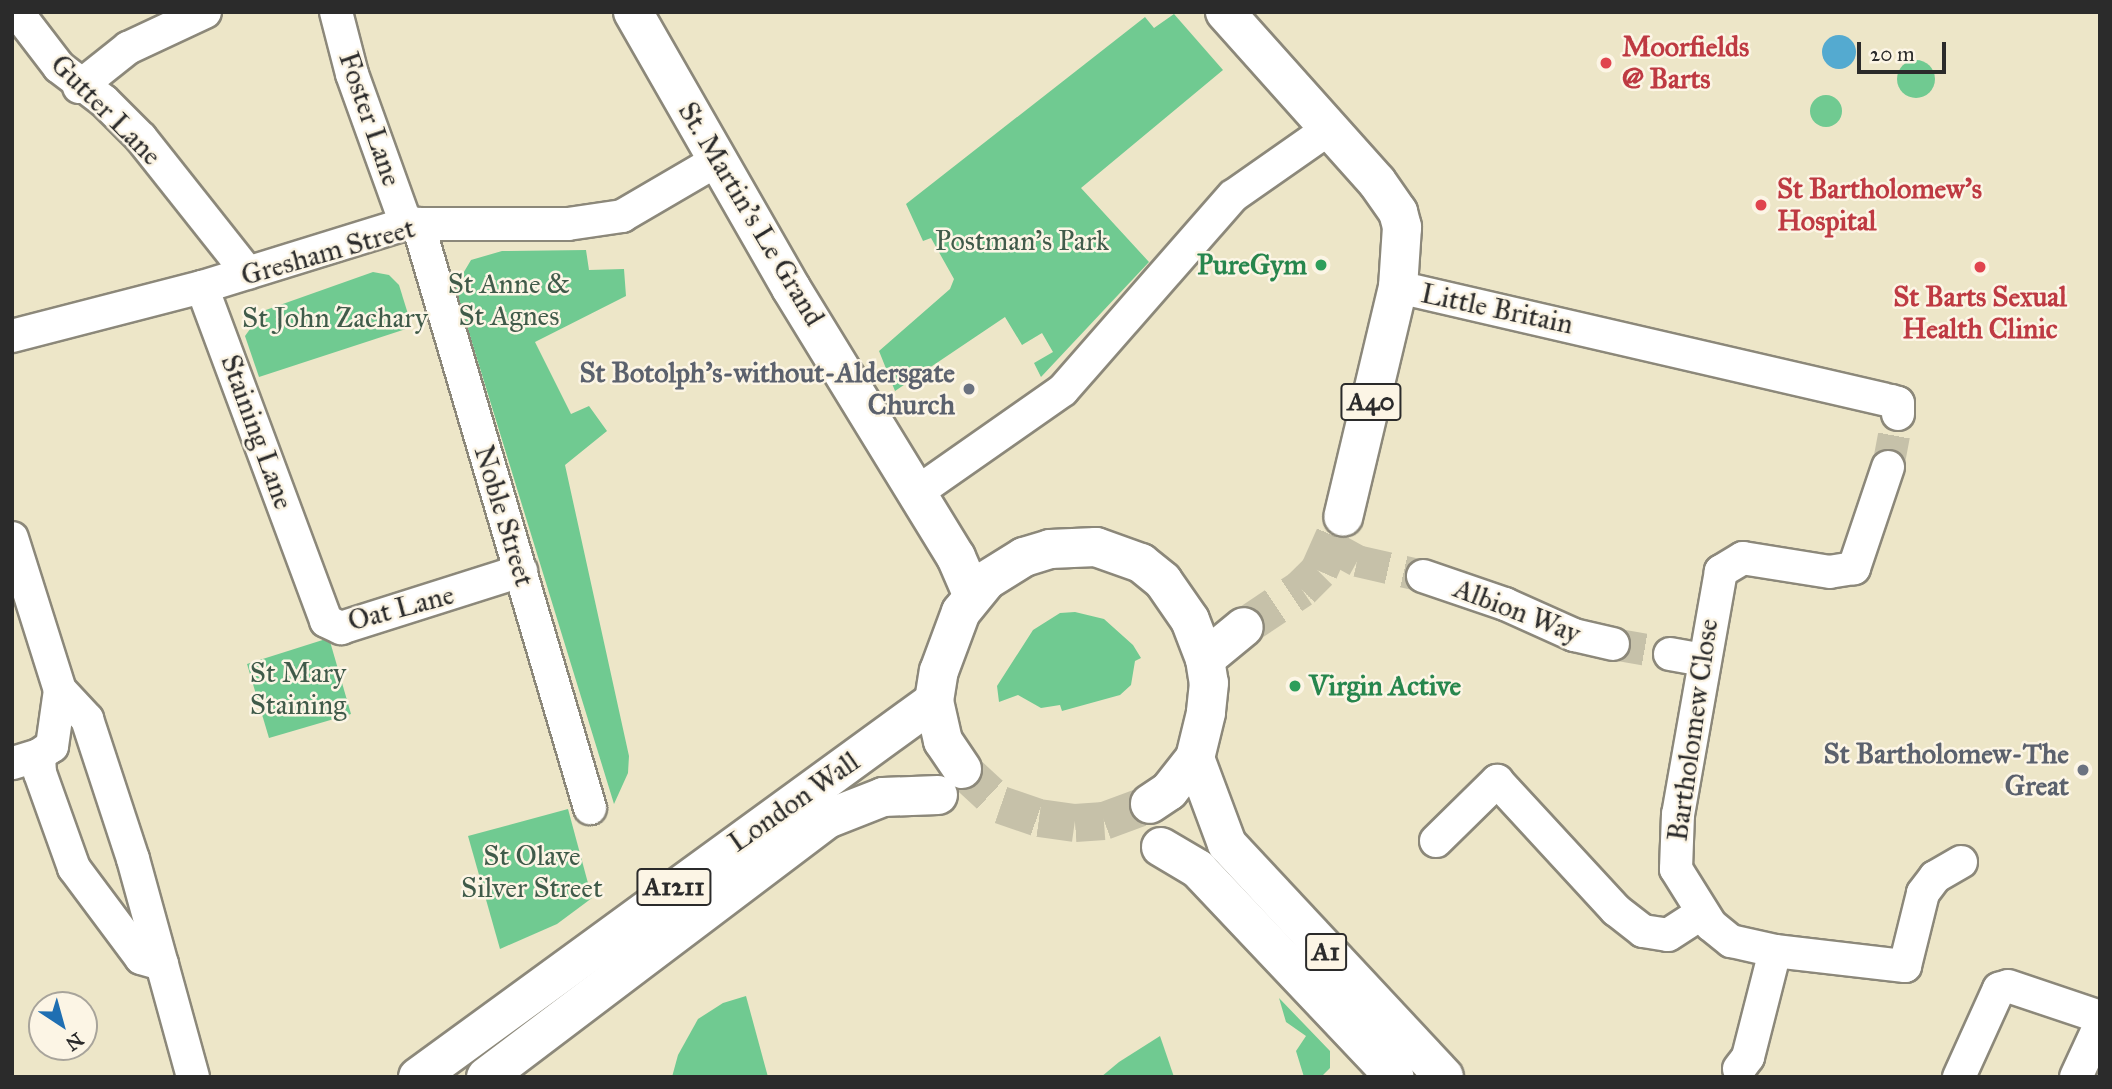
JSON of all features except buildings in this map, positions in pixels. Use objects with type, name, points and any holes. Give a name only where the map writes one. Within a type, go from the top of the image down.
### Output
[{"type":"main road","name":"St. Martin's Le Grand","points":[[633,12],[868,416],[956,556],[972,594]]},
{"type":"main road","name":"A40","points":[[1225,12],[1330,128]]},
{"type":"main road","name":"Little Britain","points":[[1330,128],[1398,212],[1402,256],[1398,288]]},
{"type":"main road","name":"A40","points":[[1343,517],[1398,288]]},
{"type":"main road","points":[[934,701],[946,650],[972,594],[999,569],[1050,549],[1096,547],[1141,563],[1163,580],[1190,621],[1205,659],[1206,713],[1195,758],[1169,791],[1150,804]]},
{"type":"main road","points":[[1205,659],[1244,627]]},
{"type":"main road","name":"London Wall","points":[[418,1077],[934,701],[950,782],[883,797],[827,819],[486,1077]]},
{"type":"main road","name":"A1","points":[[1195,758],[1227,844],[1444,1077]]},
{"type":"main road","name":"A1","points":[[1161,847],[1198,869],[1395,1077]]},
{"type":"street","name":"Gutter Lane","points":[[17,12],[79,87],[104,101],[141,138],[248,273]]},
{"type":"street","points":[[79,87],[128,48],[205,12]]},
{"type":"street","name":"Foster Lane","points":[[336,12],[352,74],[412,224]]},
{"type":"street","points":[[916,494],[1063,390],[1233,196],[1330,128]]},
{"type":"street","name":"Gresham Street","points":[[12,336],[202,287],[412,224],[601,221],[643,206],[718,160]]},
{"type":"street","name":"Noble Street","points":[[412,224],[521,571],[590,808]]},
{"type":"street","name":"Staining Lane","points":[[202,287],[240,378],[295,538]]},
{"type":"street","name":"Little Britain","points":[[1398,288],[1891,401],[1898,403],[1898,414]]},
{"type":"street","name":"Bartholomew Close","points":[[1888,467],[1854,568],[1830,572],[1743,558],[1721,571],[1703,660],[1675,853],[1676,869],[1702,913],[1731,941],[1775,951],[1905,966],[1923,893],[1936,877],[1961,862]]},
{"type":"street","points":[[12,538],[60,690],[56,733],[52,746],[26,760]]},
{"type":"street","name":"Oat Lane","points":[[295,538],[326,621],[341,628],[521,571]]},
{"type":"street","name":"Albion Way","points":[[1423,576],[1505,604],[1574,635],[1612,644]]},
{"type":"street","points":[[1670,654],[1703,660]]},
{"type":"street","points":[[60,690],[80,708],[97,750],[132,859],[193,1077]]},
{"type":"street","points":[[26,760],[55,763],[97,750]]},
{"type":"street","points":[[26,760],[69,858],[86,885],[141,958],[162,964]]},
{"type":"street","points":[[1436,841],[1497,781],[1616,910],[1643,931],[1668,935],[1702,913]]},
{"type":"street","points":[[86,885],[114,888],[123,883],[132,859]]},
{"type":"street","points":[[1739,1069],[1748,1057],[1775,951]]},
{"type":"street","points":[[1959,1077],[1999,989],[2008,986],[2100,1017]]},
{"type":"street","points":[[2076,1077],[2100,1025]]},
{"type":"green space","name":"Postman's Park","points":[[1174,14],[1223,70],[1081,188],[1149,262],[1041,377],[1034,363],[1053,352],[1042,333],[1022,345],[1005,317],[895,391],[879,351],[950,289],[954,279],[931,238],[923,241],[906,204],[1145,17],[1154,28]]},
{"type":"green space","points":[[1916,60],[1930,65],[1935,79],[1930,93],[1916,98],[1902,93],[1897,79],[1902,65]]},
{"type":"green space","points":[[1826,95],[1838,99],[1842,111],[1838,123],[1826,127],[1814,123],[1810,111],[1814,99]]},
{"type":"green space","name":"St Anne & St Agnes","points":[[586,250],[589,270],[624,269],[626,296],[535,342],[571,414],[589,406],[607,431],[565,465],[629,756],[628,773],[614,804],[455,287],[471,260],[502,251]]},
{"type":"green space","name":"St John Zachary","points":[[373,272],[389,275],[399,285],[412,327],[259,377],[245,336],[263,311]]},
{"type":"green space","points":[[1075,612],[1104,619],[1133,645],[1141,658],[1135,661],[1131,685],[1120,695],[1062,711],[1060,705],[1041,708],[1018,695],[999,702],[997,686],[1033,630],[1060,613]]},
{"type":"green space","name":"St Mary Staining","points":[[329,638],[351,714],[269,738],[247,664]]},
{"type":"green space","name":"St Olave Silver Street","points":[[568,809],[592,898],[557,924],[500,949],[468,836]]},
{"type":"green space","points":[[746,996],[768,1077],[672,1077],[678,1055],[698,1019],[723,1003]]},
{"type":"green space","points":[[1279,998],[1330,1051],[1330,1068],[1321,1077],[1304,1077],[1296,1051],[1306,1036],[1286,1022]]},
{"type":"green space","points":[[1160,1036],[1174,1077],[1101,1077],[1119,1062]]},
{"type":"water","points":[[1839,35],[1851,40],[1856,52],[1851,64],[1839,69],[1827,64],[1822,52],[1827,40]]},
{"type":"tunnel","points":[[1888,467],[1898,414]]},
{"type":"tunnel","points":[[1244,627],[1301,589],[1319,571],[1343,517]]},
{"type":"tunnel","points":[[1332,547],[1357,561],[1423,576]]},
{"type":"tunnel","points":[[1613,644],[1670,654]]},
{"type":"tunnel","points":[[962,769],[1001,805],[1039,818],[1075,823],[1104,821],[1150,804]]},
{"type":"place","name":"Moorfields @ Barts","points":[[1606,63]]},
{"type":"place","name":"St Bartholomew's Hospital","points":[[1761,205]]},
{"type":"place","name":"PureGym","points":[[1321,265]]},
{"type":"place","name":"St Barts Sexual Health Clinic","points":[[1980,267]]},
{"type":"place","name":"St Botolph's-without-Aldersgate Church","points":[[969,389]]},
{"type":"place","name":"Virgin Active","points":[[1295,686]]},
{"type":"place","name":"St Bartholomew-The Great","points":[[2083,770]]}]
